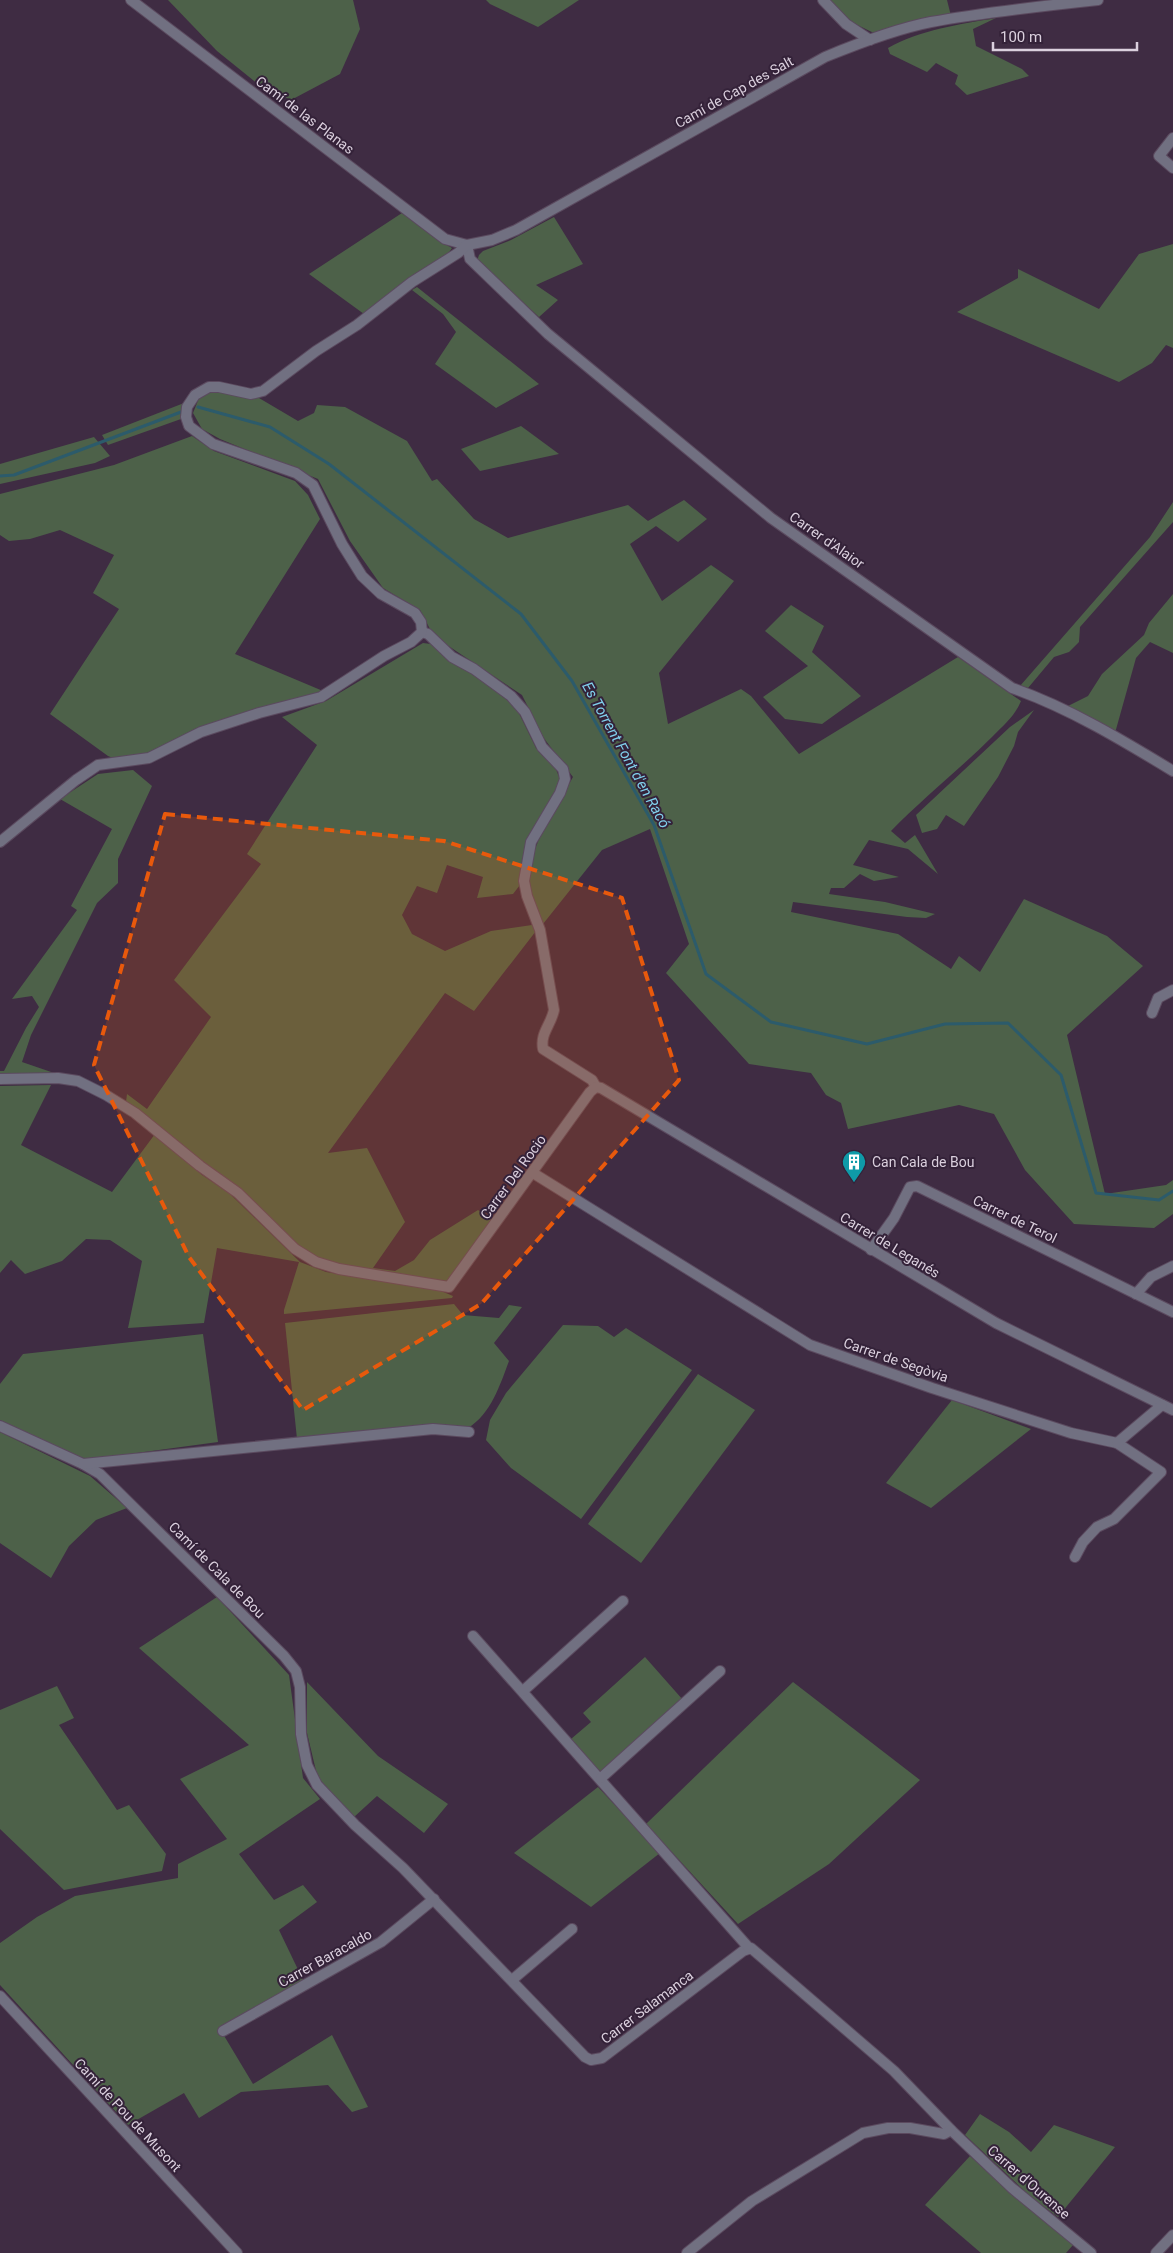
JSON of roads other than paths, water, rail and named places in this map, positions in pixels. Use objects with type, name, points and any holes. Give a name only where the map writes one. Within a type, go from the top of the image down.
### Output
[{"type":"street","name":"Camí de las Planas","points":[[131,0],[445,239],[467,245]]},
{"type":"street","points":[[823,0],[846,24],[870,40]]},
{"type":"street","name":"Camí de Cap des Salt","points":[[422,632],[421,622],[415,613],[381,594],[362,576],[342,544],[313,485],[296,473],[213,444],[189,426],[186,417],[187,407],[194,395],[209,388],[219,387],[251,394],[264,391],[316,351],[357,325],[412,282],[458,253],[467,245],[492,240],[516,230],[825,57],[870,40],[929,23],[1011,9],[1098,0]]},
{"type":"street","points":[[1173,138],[1158,156],[1173,168]]},
{"type":"street","name":"Carrer d'Alaior","points":[[467,245],[470,259],[548,334],[771,518],[1012,688],[1037,697],[1080,717],[1173,771]]},
{"type":"street","points":[[0,842],[76,780],[98,765],[149,758],[202,732],[258,712],[321,697],[384,656],[411,642],[422,632]]},
{"type":"street","name":"Carrer de Leganés","points":[[422,632],[428,634],[452,656],[485,676],[511,696],[525,712],[542,747],[562,769],[565,779],[560,793],[531,842],[524,881],[527,896],[540,930],[554,1010],[552,1020],[543,1032],[541,1040],[543,1049],[592,1080],[598,1088],[996,1323],[1173,1410]]},
{"type":"street","points":[[1152,1013],[1158,998],[1173,990]]},
{"type":"street","name":"Carrer Del Rocio","points":[[0,1079],[58,1078],[78,1081],[106,1094],[135,1113],[200,1166],[238,1193],[295,1249],[316,1262],[340,1269],[449,1287],[590,1092],[598,1088]]},
{"type":"street","name":"Carrer de Segòvia","points":[[533,1173],[810,1345],[932,1388],[1071,1433],[1116,1443],[1161,1472],[1114,1519],[1097,1528],[1083,1542],[1075,1557]]},
{"type":"street","name":"Carrer de Terol","points":[[871,1250],[894,1218],[910,1187],[917,1186],[1173,1312]]},
{"type":"street","points":[[1136,1294],[1151,1277],[1173,1266]]},
{"type":"street","points":[[1116,1443],[1162,1404]]},
{"type":"street","name":"Camí de Cala de Bou","points":[[0,1426],[83,1464],[100,1474],[296,1671],[300,1687],[301,1734],[307,1766],[317,1785],[328,1798]]},
{"type":"street","points":[[83,1464],[433,1429],[469,1432]]},
{"type":"street","points":[[523,1691],[623,1601]]},
{"type":"street","points":[[474,1636],[749,1948],[754,1950],[894,2071],[951,2130],[944,2134],[910,2128],[888,2128],[863,2133],[752,2201],[687,2253]]},
{"type":"street","points":[[601,1778],[720,1671]]},
{"type":"street","name":"Carrer Salamanca","points":[[328,1798],[434,1899],[585,2056],[591,2060],[597,2060],[749,1948]]},
{"type":"street","name":"Carrer Baracaldo","points":[[223,2031],[381,1942],[434,1899]]},
{"type":"street","points":[[512,1980],[572,1929]]},
{"type":"street","name":"Camí de Pou de Musont","points":[[0,1996],[237,2253]]},
{"type":"street","name":"Carrer d'Ourense","points":[[951,2130],[1012,2188],[1091,2253]]},
{"type":"street","points":[[1156,2253],[1173,2235]]},
{"type":"waterway","name":"Es Torrent Font d'en Racó","points":[[198,407],[270,427],[329,464],[521,614],[572,681],[654,825],[706,974],[771,1022],[867,1044],[945,1024],[1008,1023],[1061,1075],[1096,1193],[1159,1200],[1173,1191]]},
{"type":"waterway","name":"Es Torrent Font d'en Racó","points":[[0,476],[14,475],[181,412]]},
{"type":"place","name":"Can Cala de Bou","points":[[854,1183]]}]
